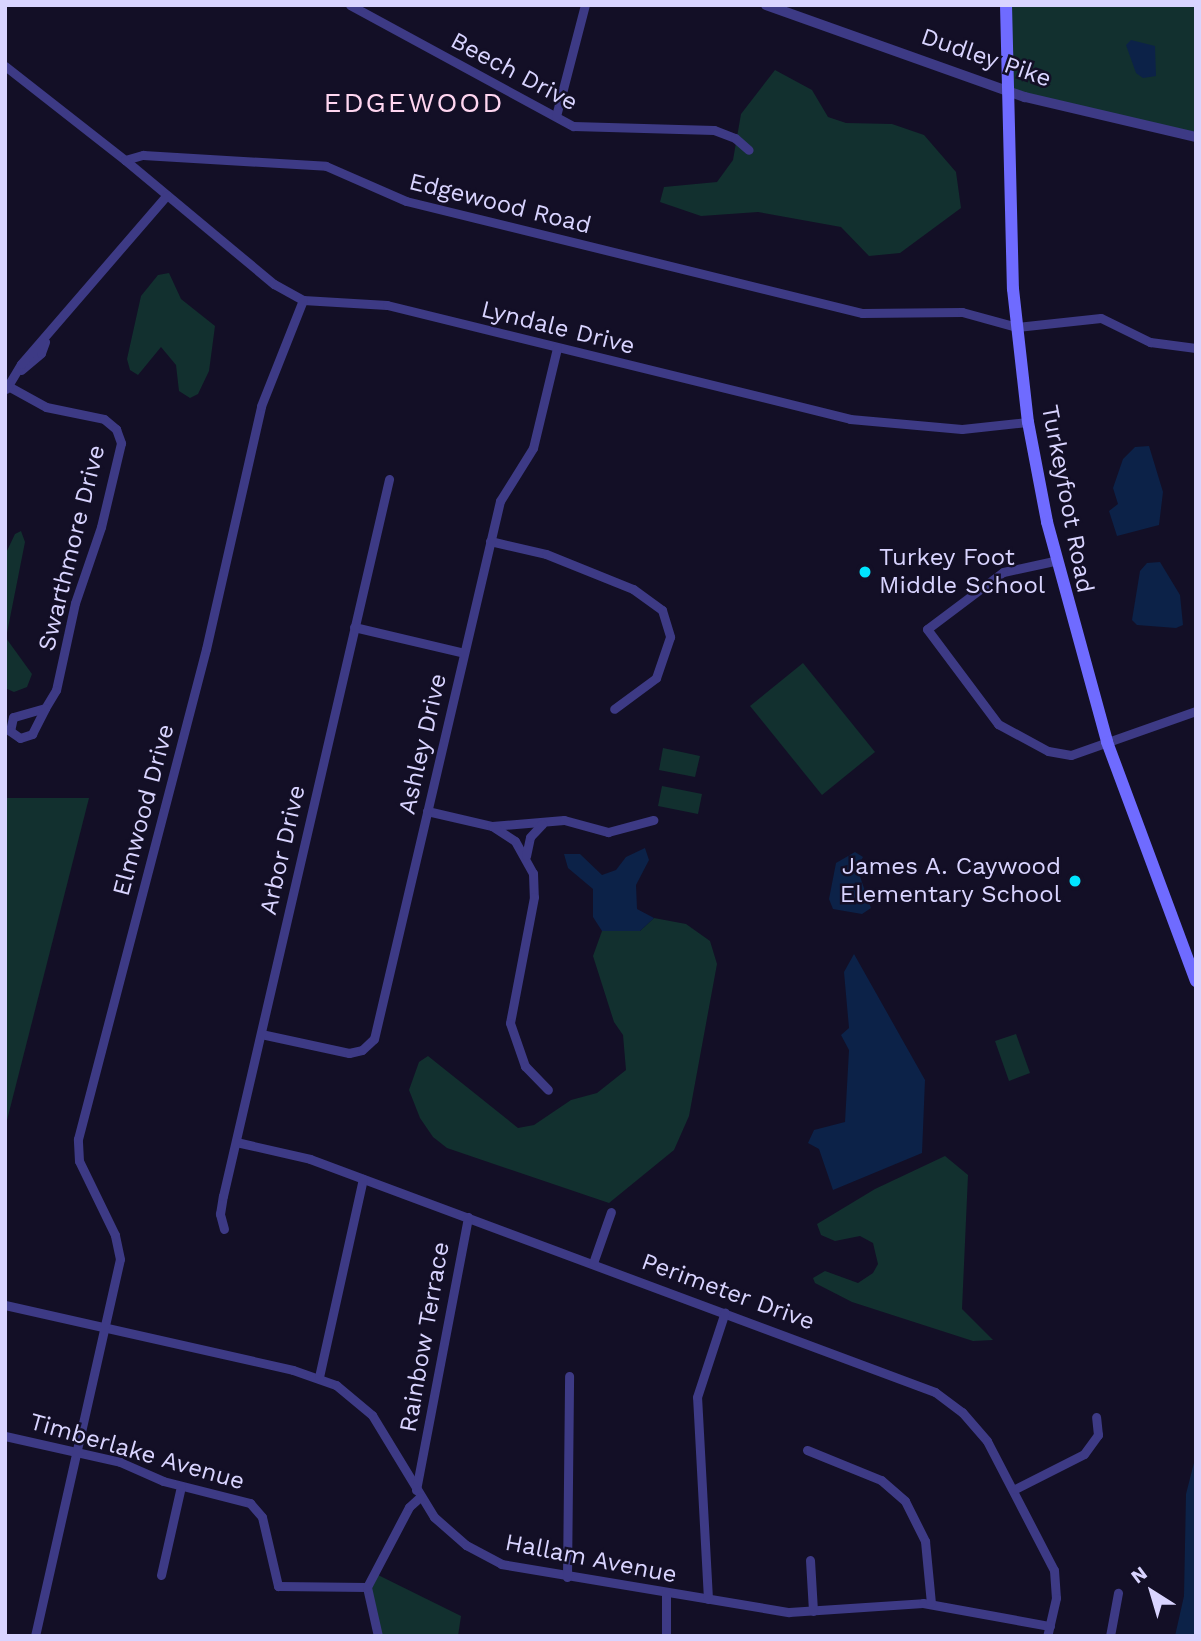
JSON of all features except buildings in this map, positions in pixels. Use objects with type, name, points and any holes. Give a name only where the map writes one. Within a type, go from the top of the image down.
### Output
[{"type":"main road","name":"Turkeyfoot Road","points":[[1006,5],[1017,327],[1028,422],[1054,561],[1107,742],[1196,981]]},
{"type":"street","name":"Beech Drive","points":[[350,5],[578,128],[715,130],[749,150]]},
{"type":"street","points":[[556,116],[585,5]]},
{"type":"street","name":"Dudley Pike","points":[[766,5],[1007,90],[1196,137]]},
{"type":"street","points":[[5,66],[125,160]]},
{"type":"street","name":"Edgewood Road","points":[[125,160],[143,155],[326,166],[406,201],[835,307],[881,315],[962,312],[1017,327]]},
{"type":"street","name":"Lyndale Drive","points":[[125,160],[274,284],[303,300],[373,303],[850,419],[962,429],[1028,422]]},
{"type":"street","points":[[7,389],[167,195]]},
{"type":"street","name":"Elmwood Drive","points":[[35,1636],[105,1327],[119,1247],[79,1161],[78,1139],[206,649],[261,406],[303,300]]},
{"type":"street","points":[[1017,327],[1101,318],[1150,342],[1196,348]]},
{"type":"street","name":"Ashley Drive","points":[[261,1034],[349,1053],[372,1044],[502,494],[533,448],[557,348]]},
{"type":"street","name":"Swarthmore Drive","points":[[7,389],[46,407],[104,418],[116,429],[121,443],[101,527],[75,603],[60,678],[45,708]]},
{"type":"street","name":"Arbor Drive","points":[[224,1229],[220,1214],[389,479]]},
{"type":"street","points":[[490,541],[546,554],[633,589],[662,610],[670,637],[656,678],[614,709]]},
{"type":"street","points":[[1054,561],[1003,572],[928,629],[998,724],[1026,740],[1064,755],[1196,711]]},
{"type":"street","points":[[354,627],[464,653]]},
{"type":"street","points":[[427,811],[492,826],[570,821],[608,832],[653,820]]},
{"type":"street","points":[[526,856],[530,837],[542,824]]},
{"type":"street","points":[[492,826],[516,841],[526,856],[534,897],[510,1023],[525,1066],[548,1090]]},
{"type":"street","name":"Perimeter Drive","points":[[236,1142],[310,1159],[934,1392],[979,1430],[1014,1489],[1056,1577],[1048,1631]]},
{"type":"street","points":[[319,1377],[363,1179]]},
{"type":"street","points":[[593,1263],[611,1212]]},
{"type":"street","name":"Rainbow Terrace","points":[[367,1587],[418,1493],[421,1464],[468,1217]]},
{"type":"street","name":"Hallam Avenue","points":[[5,1305],[319,1377],[364,1406],[418,1493],[447,1530],[486,1558],[566,1577],[708,1599],[813,1611],[931,1604],[1048,1631]]},
{"type":"street","points":[[708,1599],[697,1397],[725,1312]]},
{"type":"street","points":[[566,1577],[569,1376]]},
{"type":"street","points":[[1014,1489],[1084,1454],[1098,1435],[1096,1417]]},
{"type":"street","name":"Timberlake Avenue","points":[[5,1436],[120,1462],[181,1486],[243,1500],[257,1509],[278,1586],[367,1587]]},
{"type":"street","points":[[807,1450],[881,1480],[905,1501],[925,1541],[931,1604]]},
{"type":"street","name":"Rainbow Terrace","points":[[403,1467],[421,1464]]},
{"type":"street","points":[[161,1576],[181,1486]]},
{"type":"street","points":[[810,1560],[813,1611]]},
{"type":"street","points":[[367,1587],[378,1636]]},
{"type":"street","points":[[666,1592],[666,1636]]},
{"type":"street","points":[[1110,1636],[1118,1592]]},
{"type":"green space","points":[[1006,5],[1196,5],[1196,137],[1007,90]]},
{"type":"green space","points":[[775,70],[812,90],[828,117],[846,123],[892,124],[924,135],[956,172],[961,208],[900,253],[869,256],[841,227],[758,212],[701,216],[660,202],[664,187],[717,182],[733,160],[741,114]]},
{"type":"green space","points":[[169,273],[181,299],[215,326],[209,371],[198,394],[190,398],[179,391],[176,365],[161,347],[138,375],[130,370],[127,359],[141,296],[158,275]]},
{"type":"green space","points":[[21,531],[25,542],[6,638],[32,674],[27,687],[14,692],[5,688],[5,555],[15,534]]},
{"type":"green space","points":[[803,663],[875,752],[822,795],[750,706]]},
{"type":"green space","points":[[663,748],[700,756],[695,777],[659,770]]},
{"type":"green space","points":[[662,786],[702,794],[698,814],[658,806]]},
{"type":"green space","points":[[5,798],[89,798],[5,1128]]},
{"type":"green space","points":[[654,918],[686,924],[710,941],[717,964],[689,1116],[674,1150],[609,1203],[447,1148],[433,1137],[420,1118],[409,1090],[419,1062],[428,1056],[518,1128],[534,1125],[571,1100],[597,1093],[626,1070],[623,1035],[614,1022],[593,956],[602,931],[640,931]]},
{"type":"green space","points":[[1016,1034],[1030,1073],[1009,1081],[995,1041]]},
{"type":"green space","points":[[945,1156],[968,1175],[962,1309],[993,1340],[973,1341],[852,1302],[815,1283],[813,1278],[825,1271],[858,1283],[873,1273],[878,1264],[873,1243],[860,1236],[835,1241],[821,1235],[817,1224],[875,1189]]},
{"type":"green space","points":[[374,1573],[461,1616],[458,1636],[378,1636],[367,1587]]},
{"type":"water","points":[[1131,40],[1155,46],[1156,76],[1143,78],[1136,73],[1126,45]]},
{"type":"water","points":[[1149,446],[1163,492],[1159,525],[1117,536],[1109,511],[1118,504],[1113,488],[1123,459],[1135,447]]},
{"type":"water","points":[[1160,562],[1180,595],[1183,625],[1176,628],[1137,625],[1132,620],[1140,571],[1147,563]]},
{"type":"water","points":[[645,848],[649,860],[636,885],[637,909],[654,918],[640,931],[602,931],[593,917],[593,889],[568,868],[564,854],[580,854],[602,875],[616,870],[626,857]]},
{"type":"water","points":[[855,852],[863,857],[857,868],[871,908],[862,914],[833,909],[829,899],[836,863]]},
{"type":"water","points":[[854,954],[925,1080],[922,1153],[833,1190],[819,1149],[808,1143],[814,1130],[845,1122],[849,1050],[841,1035],[849,1028],[844,972]]},
{"type":"water","points":[[1196,1455],[1196,1636],[1175,1636],[1184,1596],[1186,1494]]},
{"type":"place","name":"Turkey Foot Middle School","points":[[865,572]]},
{"type":"place","name":"James A. Caywood Elementary School","points":[[1075,881]]},
{"type":"district","name":"EDGEWOOD","points":[[414,103]]}]
